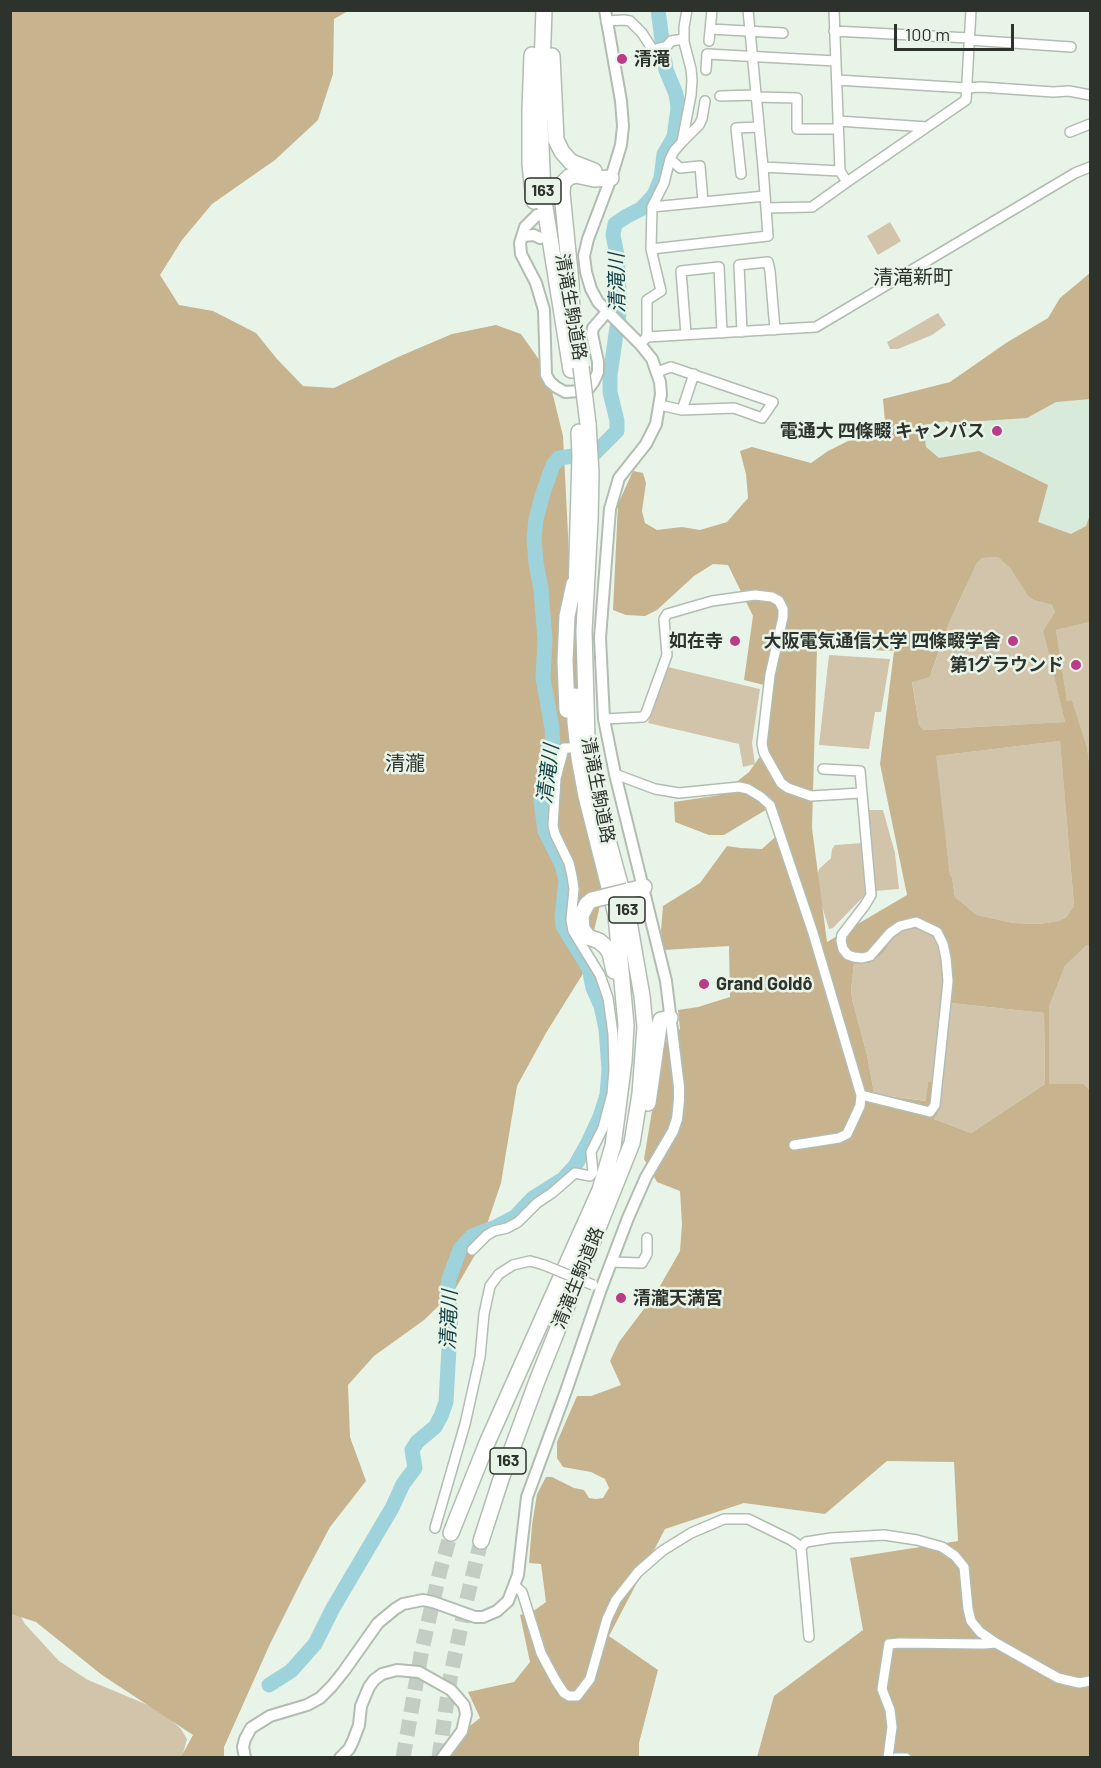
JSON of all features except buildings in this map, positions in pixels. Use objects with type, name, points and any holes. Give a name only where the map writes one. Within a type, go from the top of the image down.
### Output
[{"type":"highway","points":[[535,10],[530,164],[540,238],[552,301],[558,324],[569,350]]},
{"type":"highway","name":"清滝生駒道路","points":[[544,10],[540,122],[543,195],[569,350],[576,368]]},
{"type":"highway","name":"清滝生駒道路","points":[[481,1541],[537,1381],[632,1143],[640,1094],[645,1027],[627,910],[605,829],[586,739],[584,631],[591,473],[576,368],[572,314],[551,172],[549,125],[555,10]]},
{"type":"highway","points":[[552,56],[556,140],[562,152],[571,162],[610,178]]},
{"type":"highway","points":[[572,314],[563,183],[569,177],[576,175],[594,179],[610,178]]},
{"type":"highway","name":"清滝生駒道路","points":[[451,1533],[487,1443],[600,1190],[613,1146],[624,1061],[626,1025],[616,915],[586,796],[575,722],[580,457],[583,424]]},
{"type":"highway","points":[[577,574],[567,616],[566,661],[570,748],[573,772],[609,926],[624,1061]]},
{"type":"highway","points":[[616,978],[610,953],[599,941],[588,938],[584,934],[580,922],[583,910],[592,900],[644,887]]},
{"type":"highway","points":[[599,941],[607,936],[609,926]]},
{"type":"highway","name":"163","points":[[614,1187],[639,1145],[659,1026],[662,1020],[670,1018]]},
{"type":"street","points":[[682,142],[692,80],[684,39],[687,10]]},
{"type":"street","points":[[709,40],[712,10]]},
{"type":"street","points":[[651,249],[768,236],[748,10]]},
{"type":"street","points":[[834,10],[840,171],[847,182]]},
{"type":"street","points":[[766,207],[812,207],[966,100],[971,10]]},
{"type":"street","points":[[245,1758],[244,1739],[251,1728],[270,1716],[307,1705],[320,1698],[344,1671],[378,1623],[395,1609],[423,1600],[475,1617],[483,1617],[497,1611],[508,1601],[518,1575],[527,1497],[566,1390],[597,1287],[611,1262],[646,1177],[673,1131],[677,1119],[680,1100],[679,1087],[666,981],[615,774],[604,719],[600,638],[610,509],[620,478],[646,444],[656,424],[662,394],[652,359],[640,339],[598,302],[591,289],[584,256],[621,145],[621,102],[606,16],[630,21],[642,33],[653,50],[671,40],[684,39]]},
{"type":"street","points":[[710,29],[783,33]]},
{"type":"street","points":[[834,31],[1071,47]]},
{"type":"street","points":[[706,70],[707,54],[836,61]]},
{"type":"street","points":[[837,80],[967,88],[1070,91],[1090,94]]},
{"type":"street","points":[[720,96],[798,98],[797,129],[838,125],[927,127]]},
{"type":"street","points":[[640,339],[648,300],[661,291],[651,249],[652,207],[664,183],[674,151],[699,125],[705,101]]},
{"type":"street","points":[[1070,132],[1090,124]]},
{"type":"street","points":[[741,174],[736,128],[759,127]]},
{"type":"street","points":[[670,159],[680,168],[700,166],[702,202]]},
{"type":"street","points":[[763,167],[840,171]]},
{"type":"street","points":[[640,339],[686,334],[816,327],[1076,172],[1090,167]]},
{"type":"street","points":[[652,207],[765,196]]},
{"type":"street","points":[[537,215],[525,227],[520,243],[521,254],[536,283],[544,310],[546,375],[556,387],[565,392],[589,388],[598,372],[593,328],[609,314]]},
{"type":"street","points":[[523,236],[534,235],[540,238]]},
{"type":"street","points":[[742,332],[739,265],[768,262],[775,330]]},
{"type":"street","points":[[686,334],[681,271],[719,267],[722,333]]},
{"type":"street","points":[[657,372],[671,367],[773,402],[762,418],[734,408],[682,411],[660,405]]},
{"type":"street","points":[[682,411],[694,374]]},
{"type":"street","points":[[604,719],[642,717],[646,713],[667,655],[664,619],[666,614],[712,601],[755,595],[772,597],[779,601],[783,609],[783,617],[770,675],[762,744],[764,753],[781,783],[788,788],[812,796],[861,793]]},
{"type":"street","points":[[472,1250],[487,1235],[518,1222],[537,1203],[575,1173],[590,1176],[593,1172],[591,1152],[603,1128],[612,1094],[614,1046],[611,1011],[600,975],[573,931],[572,876],[569,863],[553,826],[556,778],[564,748],[570,748]]},
{"type":"street","points":[[823,769],[860,771],[871,895],[842,935],[843,949],[848,955],[854,957],[870,956],[890,933],[900,926],[916,922],[937,932],[946,958],[948,981],[935,1105],[930,1112],[861,1095]]},
{"type":"street","points":[[615,774],[655,789],[679,793],[740,787],[761,796],[770,805],[813,933],[861,1095],[860,1106],[847,1134],[839,1138],[794,1145]]},
{"type":"street","points":[[611,1262],[642,1263],[647,1254],[646,1238]]},
{"type":"street","points":[[435,1528],[465,1424],[480,1357],[484,1314],[490,1286],[499,1274],[513,1265],[530,1261],[597,1287]]},
{"type":"street","points":[[514,1586],[522,1592],[541,1653],[556,1682],[564,1693],[577,1696],[590,1679],[607,1619],[616,1600],[638,1572],[662,1551],[691,1533],[724,1519],[748,1519],[801,1547]]},
{"type":"street","points":[[801,1547],[806,1542],[831,1538],[884,1535],[942,1547],[955,1556],[964,1567],[968,1609],[971,1621],[980,1632],[1058,1678],[1079,1683],[1090,1681]]},
{"type":"street","points":[[801,1547],[809,1637]]},
{"type":"street","points":[[888,1758],[892,1727],[890,1710],[882,1689],[889,1644],[996,1643]]},
{"type":"street","points":[[340,1758],[353,1741],[359,1725],[361,1706],[374,1680],[382,1674],[397,1670],[419,1672],[451,1689],[464,1705],[466,1714],[462,1731],[442,1758]]},
{"type":"street","points":[[896,1758],[906,1758]]},
{"type":"shaded area","points":[[11,11],[348,11],[334,19],[333,74],[318,120],[275,160],[212,204],[182,240],[160,275],[179,305],[213,311],[256,333],[303,386],[334,388],[452,334],[496,325],[521,334],[547,371],[563,436],[570,573],[582,704],[598,751],[609,844],[599,910],[584,972],[546,1033],[517,1086],[501,1183],[479,1248],[454,1291],[424,1320],[374,1356],[348,1385],[350,1437],[366,1481],[330,1527],[302,1580],[270,1644],[224,1747],[224,1757],[181,1757],[193,1735],[102,1675],[36,1622],[11,1614]]},
{"type":"shaded area","points":[[890,222],[901,241],[878,255],[867,236]]},
{"type":"shaded area","points":[[1090,273],[1090,399],[1056,402],[1027,418],[951,423],[947,421],[923,425],[926,447],[939,458],[979,451],[1048,485],[1038,522],[1071,534],[1086,526],[1090,515],[1090,622],[1056,630],[1067,701],[1072,700],[1090,762],[1090,945],[1087,945],[1065,966],[1049,1007],[1049,1084],[1083,1084],[1088,1089],[1090,1088],[1090,1757],[757,1757],[774,1696],[863,1630],[850,1558],[958,1541],[954,1462],[887,1461],[825,1514],[744,1503],[665,1529],[609,1636],[658,1670],[639,1743],[639,1757],[429,1758],[480,1718],[468,1692],[514,1682],[530,1662],[520,1615],[535,1610],[546,1602],[541,1564],[529,1563],[537,1494],[546,1477],[552,1477],[574,1488],[584,1490],[589,1498],[603,1498],[609,1488],[605,1479],[591,1472],[563,1467],[557,1458],[557,1442],[577,1396],[591,1396],[621,1385],[610,1361],[619,1342],[656,1293],[680,1251],[682,1224],[680,1191],[657,1182],[644,1159],[663,1045],[680,1029],[678,1010],[698,1007],[730,997],[729,946],[664,950],[661,931],[663,906],[700,883],[727,846],[762,849],[784,829],[774,805],[724,835],[709,835],[675,822],[674,802],[720,795],[749,772],[766,748],[772,687],[744,680],[753,616],[728,565],[713,564],[694,576],[657,610],[645,616],[626,615],[613,610],[618,504],[633,471],[643,473],[646,483],[642,511],[645,523],[657,530],[682,527],[700,530],[727,522],[748,498],[746,474],[740,451],[752,447],[811,463],[848,441],[886,433],[883,399],[950,382],[1006,343],[1048,318],[1060,298]],"holes":[[[998,557],[1010,568],[1028,596],[1052,605],[1055,612],[1043,631],[1065,722],[924,730],[919,725],[912,682],[930,676],[949,623],[977,563],[982,558]],[[817,648],[894,651],[880,764],[907,895],[827,942],[812,828]],[[1060,741],[1074,906],[1066,917],[1059,921],[1039,924],[1013,923],[977,915],[955,897],[950,875],[936,756]],[[912,928],[928,932],[935,937],[941,947],[941,976],[945,977],[933,1082],[928,1082],[926,1101],[889,1096],[889,1100],[875,1098],[867,1055],[852,999],[854,964],[870,963],[883,953],[901,929]],[[951,1003],[1044,1013],[1045,1084],[971,1133],[934,1119],[937,1114]]]},
{"type":"shaded area","points":[[938,313],[946,325],[932,335],[898,349],[890,349],[887,342]]},
{"type":"shaded area","name":"大阪電気通信大学 四條畷学舎","points":[[1090,388],[1090,908],[916,457],[916,426]]},
{"type":"shaded area","points":[[998,557],[1010,568],[1028,596],[1052,605],[1055,612],[1043,631],[1065,722],[924,730],[919,725],[912,681],[927,678],[932,671],[949,623],[977,563],[982,558]]},
{"type":"shaded area","name":"第1グラウンド","points":[[1090,622],[1089,763],[1087,747],[1072,700],[1067,701],[1056,630]]},
{"type":"shaded area","points":[[829,655],[890,659],[881,712],[875,712],[869,749],[819,745]]},
{"type":"shaded area","points":[[668,667],[760,689],[752,743],[755,764],[743,767],[739,744],[648,723],[663,670]]},
{"type":"shaded area","points":[[1060,741],[1074,906],[1066,917],[1059,921],[1039,924],[1013,923],[977,915],[955,897],[950,875],[935,756]]},
{"type":"shaded area","points":[[867,810],[883,810],[895,853],[899,889],[875,891]]},
{"type":"shaded area","points":[[863,843],[865,895],[833,928],[829,929],[818,893],[816,880],[819,869],[831,858],[835,845]]},
{"type":"shaded area","points":[[912,928],[928,932],[935,937],[942,954],[941,976],[945,977],[934,1082],[928,1082],[927,1101],[890,1096],[889,1100],[875,1098],[867,1055],[852,999],[854,964],[870,963],[896,933],[901,929]]},
{"type":"shaded area","points":[[1087,945],[1090,945],[1090,1088],[1049,1085],[1049,1007],[1065,966]]},
{"type":"shaded area","points":[[951,1003],[1044,1013],[1045,1084],[971,1133],[934,1119],[937,1113]]},
{"type":"shaded area","points":[[10,1598],[25,1624],[59,1661],[88,1680],[155,1708],[181,1729],[187,1739],[182,1757],[11,1757]]},
{"type":"waterway","name":"清滝川","points":[[269,1685],[291,1671],[315,1644],[333,1608],[392,1508],[403,1484],[415,1468],[412,1450],[417,1442],[435,1427],[441,1416],[446,1402],[451,1312],[447,1293],[449,1279],[460,1249],[472,1236],[515,1217],[533,1198],[563,1179],[575,1166],[588,1143],[607,1095],[609,1069],[606,1029],[601,1006],[593,988],[589,968],[563,926],[566,880],[562,865],[545,831],[541,801],[553,748],[552,728],[543,678],[545,640],[534,538],[536,519],[553,465],[559,458],[595,453],[617,431],[610,392],[610,375],[620,307],[617,255],[613,235],[615,224],[641,209],[654,195],[661,178],[664,154],[674,137],[678,108],[676,94],[666,70],[658,10]]},
{"type":"tunnel","points":[[403,1758],[422,1649],[451,1533]]},
{"type":"tunnel","points":[[439,1758],[450,1679],[481,1541]]},
{"type":"place","name":"清滝","points":[[622,59]]},
{"type":"place","name":"電通大 四條畷 キャンパス","points":[[997,431]]},
{"type":"place","name":"如在寺","points":[[735,641]]},
{"type":"place","name":"大阪電気通信大学 四條畷学舎","points":[[1013,641]]},
{"type":"place","name":"第1グラウンド","points":[[1076,665]]},
{"type":"place","name":"Grand Goldô","points":[[704,984]]},
{"type":"place","name":"清瀧天満宮","points":[[621,1298]]},
{"type":"district","name":"清滝新町","points":[[913,277]]},
{"type":"district","name":"清瀧","points":[[405,763]]}]
